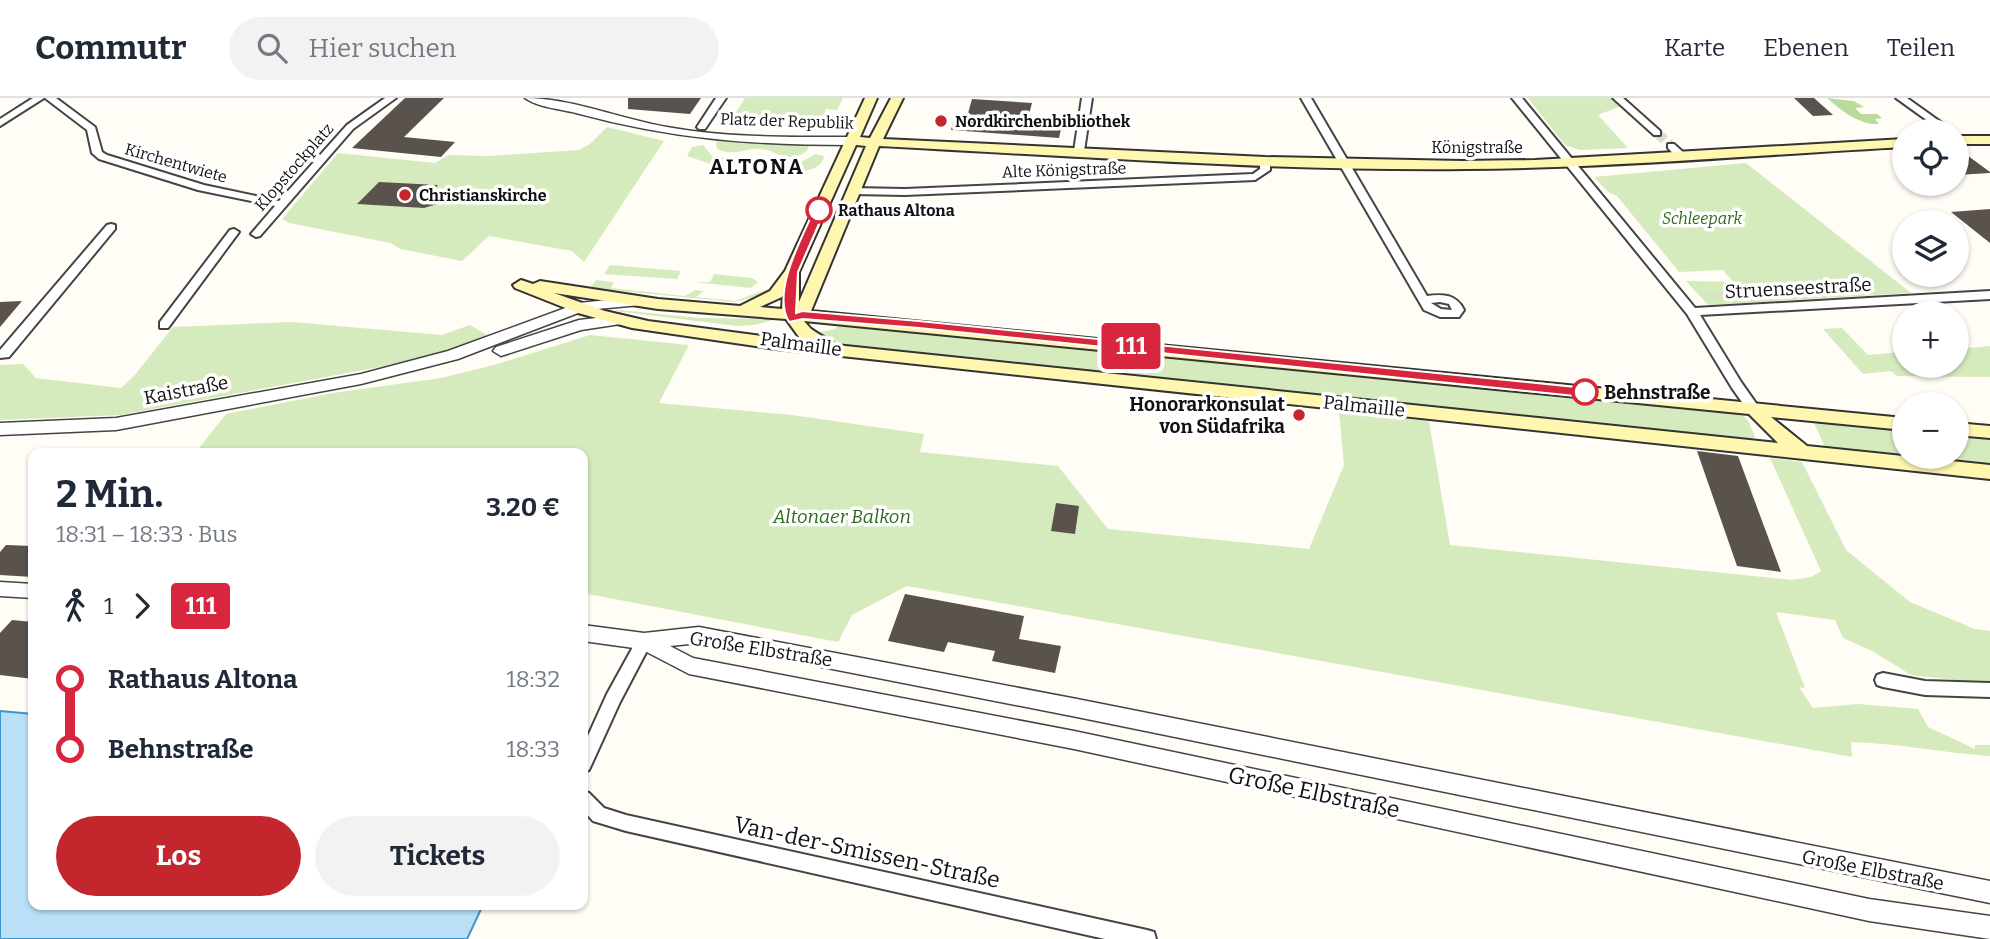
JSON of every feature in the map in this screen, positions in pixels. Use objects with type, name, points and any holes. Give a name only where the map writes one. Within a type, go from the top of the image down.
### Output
[{"type":"main road","points":[[739,309],[769,299],[781,289],[792,272],[871,98]]},
{"type":"main road","points":[[795,316],[897,98]]},
{"type":"main road","name":"Platz der Republik","points":[[853,136],[878,137]]},
{"type":"main road","name":"Königstraße","points":[[878,137],[1050,150],[1344,163],[1569,162],[1676,151],[1892,143]]},
{"type":"main road","points":[[1969,139],[1990,140]]},
{"type":"main road","points":[[792,272],[795,316],[813,340],[834,349]]},
{"type":"main road","name":"Palmaille","points":[[580,308],[635,302],[919,324],[1892,423]]},
{"type":"main road","name":"Palmaille","points":[[580,308],[597,309],[622,320],[649,327],[739,335],[776,344],[1990,472]]},
{"type":"main road","name":"Palmaille","points":[[739,335],[762,331],[795,316]]},
{"type":"main road","points":[[1754,409],[1776,433],[1804,453]]},
{"type":"main road","points":[[1969,430],[1990,432]]},
{"type":"street","points":[[0,123],[39,98]]},
{"type":"street","name":"Kirchentwiete","points":[[50,98],[92,129],[97,153],[103,157],[202,188],[283,205]]},
{"type":"street","name":"Klopstockplatz","points":[[256,234],[350,127],[391,98]]},
{"type":"street","name":"Platz der Republik","points":[[531,98],[650,127],[768,140],[853,136]]},
{"type":"street","points":[[700,131],[721,98]]},
{"type":"street","points":[[1079,151],[1087,98]]},
{"type":"street","points":[[1306,98],[1424,300]]},
{"type":"street","points":[[1517,98],[1692,312],[1735,385],[1754,409]]},
{"type":"street","points":[[1618,98],[1657,133]]},
{"type":"street","points":[[1901,98],[1931,119]]},
{"type":"street","name":"Alte Königstraße","points":[[852,191],[905,192],[1255,177],[1265,170],[1265,161]]},
{"type":"street","points":[[0,354],[5,354],[111,227]]},
{"type":"street","points":[[164,325],[234,232]]},
{"type":"street","name":"Struenseestraße","points":[[1692,312],[1990,295]]},
{"type":"street","name":"Palmaille","points":[[597,309],[635,302]]},
{"type":"street","name":"Kaistraße","points":[[0,429],[116,424],[463,361],[580,308],[622,320]]},
{"type":"street","points":[[0,589],[28,591]]},
{"type":"street","name":"Große Elbstraße","points":[[588,632],[644,641],[699,635],[1077,708],[1990,892]]},
{"type":"street","points":[[588,755],[644,641]]},
{"type":"street","name":"Große Elbstraße","points":[[644,641],[689,666],[1074,740],[1869,910],[1990,928]]},
{"type":"street","points":[[1883,680],[1925,688],[1990,690]]},
{"type":"street","name":"Van-der-Smissen-Straße","points":[[588,804],[599,815],[634,825],[1147,939]]},
{"type":"green space","points":[[745,98],[843,98],[837,110],[826,109],[819,125],[730,122]]},
{"type":"green space","points":[[1528,98],[1613,98],[1621,106],[1598,115],[1628,148],[1580,150],[1565,145]]},
{"type":"green space","points":[[1827,98],[1854,101],[1864,107],[1855,108],[1861,114],[1877,114],[1882,118],[1875,119],[1879,124],[1864,122],[1850,116]]},
{"type":"green space","points":[[607,127],[664,141],[584,262],[572,251],[489,236],[462,261],[400,249],[391,243],[289,223],[282,219],[338,153],[435,163],[448,155],[489,156],[579,150],[590,144]]},
{"type":"green space","points":[[716,141],[809,145],[807,151],[786,157],[762,149],[727,152],[717,149]]},
{"type":"green space","points":[[703,145],[712,156],[736,159],[732,166],[714,165],[687,156],[692,147]]},
{"type":"green space","points":[[816,154],[824,156],[817,167],[803,171],[773,169],[776,162],[801,162]]},
{"type":"green space","name":"Schleepark","points":[[1746,163],[1892,278],[1892,287],[1903,287],[1911,293],[1708,305],[1686,281],[1733,282],[1723,270],[1679,272],[1617,196],[1608,192],[1594,177]]},
{"type":"green space","points":[[610,265],[681,271],[677,279],[690,280],[604,274]]},
{"type":"green space","points":[[714,274],[752,278],[758,282],[751,288],[694,282],[710,282]]},
{"type":"green space","points":[[596,280],[614,282],[611,288],[685,296],[695,290],[704,291],[696,297],[735,301],[774,287],[760,296],[734,302],[590,288]]},
{"type":"green space","points":[[1789,288],[1794,294],[1710,299],[1705,293]]},
{"type":"green space","points":[[615,311],[700,318],[777,319],[737,326]]},
{"type":"green space","points":[[292,322],[442,335],[470,325],[487,335],[455,350],[385,366],[121,415],[0,420],[0,365],[23,364],[36,378],[121,388],[134,376],[173,327]]},
{"type":"green space","points":[[841,323],[1742,414],[1749,422],[1755,437],[1750,439],[846,346],[813,334],[835,329]]},
{"type":"green space","points":[[1842,328],[1868,355],[1892,353],[1892,372],[1863,374],[1823,329]]},
{"type":"green space","name":"Altonaer Balkon","points":[[590,335],[689,345],[659,403],[792,415],[924,434],[920,452],[1058,466],[1108,529],[1309,549],[1344,465],[1339,412],[1429,421],[1450,545],[1792,580],[1811,577],[1821,571],[1770,458],[1802,462],[1846,550],[1910,602],[1975,629],[1990,631],[1990,684],[1911,675],[1872,651],[1843,638],[1835,620],[1776,612],[1805,688],[1799,687],[1813,708],[1858,704],[1918,709],[1928,727],[1975,749],[1975,745],[1990,745],[1990,756],[1851,742],[1852,757],[907,586],[852,615],[838,642],[588,594],[588,448],[199,448],[226,414],[333,393],[441,378],[494,365]]},
{"type":"green space","points":[[1990,346],[1990,377],[1969,377],[1969,348]]},
{"type":"green space","points":[[1813,421],[1892,429],[1892,455],[1826,449]]},
{"type":"green space","points":[[1969,437],[1990,439],[1990,465],[1969,463]]},
{"type":"water","points":[[0,711],[28,714],[28,910],[481,910],[467,939],[0,939]]},
{"type":"building","points":[[405,98],[444,98],[404,137],[455,142],[441,157],[352,148]]},
{"type":"building","points":[[628,98],[701,98],[690,114],[628,109]]},
{"type":"building","points":[[1794,98],[1814,98],[1833,115],[1813,116]]},
{"type":"building","points":[[972,99],[1032,103],[1027,122],[1062,124],[1059,138],[951,130],[955,116],[967,117]]},
{"type":"building","points":[[1969,157],[1990,172],[1969,174]]},
{"type":"building","name":"Christianskirche","points":[[379,182],[438,185],[431,193],[460,194],[460,197],[424,208],[357,204]]},
{"type":"building","points":[[1990,209],[1990,243],[1969,226],[1969,211]]},
{"type":"building","points":[[22,301],[0,327],[0,302]]},
{"type":"building","points":[[1697,451],[1738,456],[1781,572],[1737,566]]},
{"type":"building","points":[[1056,503],[1079,506],[1075,534],[1051,531]]},
{"type":"building","points":[[6,545],[28,546],[28,577],[0,575],[0,552]]},
{"type":"building","points":[[905,594],[1024,616],[1019,639],[1061,646],[1055,673],[992,661],[995,651],[948,642],[944,652],[888,641]]},
{"type":"building","points":[[12,620],[28,622],[28,678],[0,675],[0,633]]},
{"type":"tunnel","points":[[1657,133],[1671,146]]},
{"type":"bus line","name":"111","points":[[819,210],[792,272],[790,314],[793,320],[802,315],[919,324],[1585,392]]},
{"type":"place","name":"Nordkirchenbibliothek","points":[[941,121]]},
{"type":"place","name":"Christianskirche","points":[[405,195]]},
{"type":"place","name":"Rathaus Altona","points":[[819,210]]},
{"type":"place","name":"Behnstraße","points":[[1585,392]]},
{"type":"place","name":"Honorarkonsulat von Südafrika","points":[[1299,415]]},
{"type":"district","name":"ALTONA","points":[[757,167]]}]
